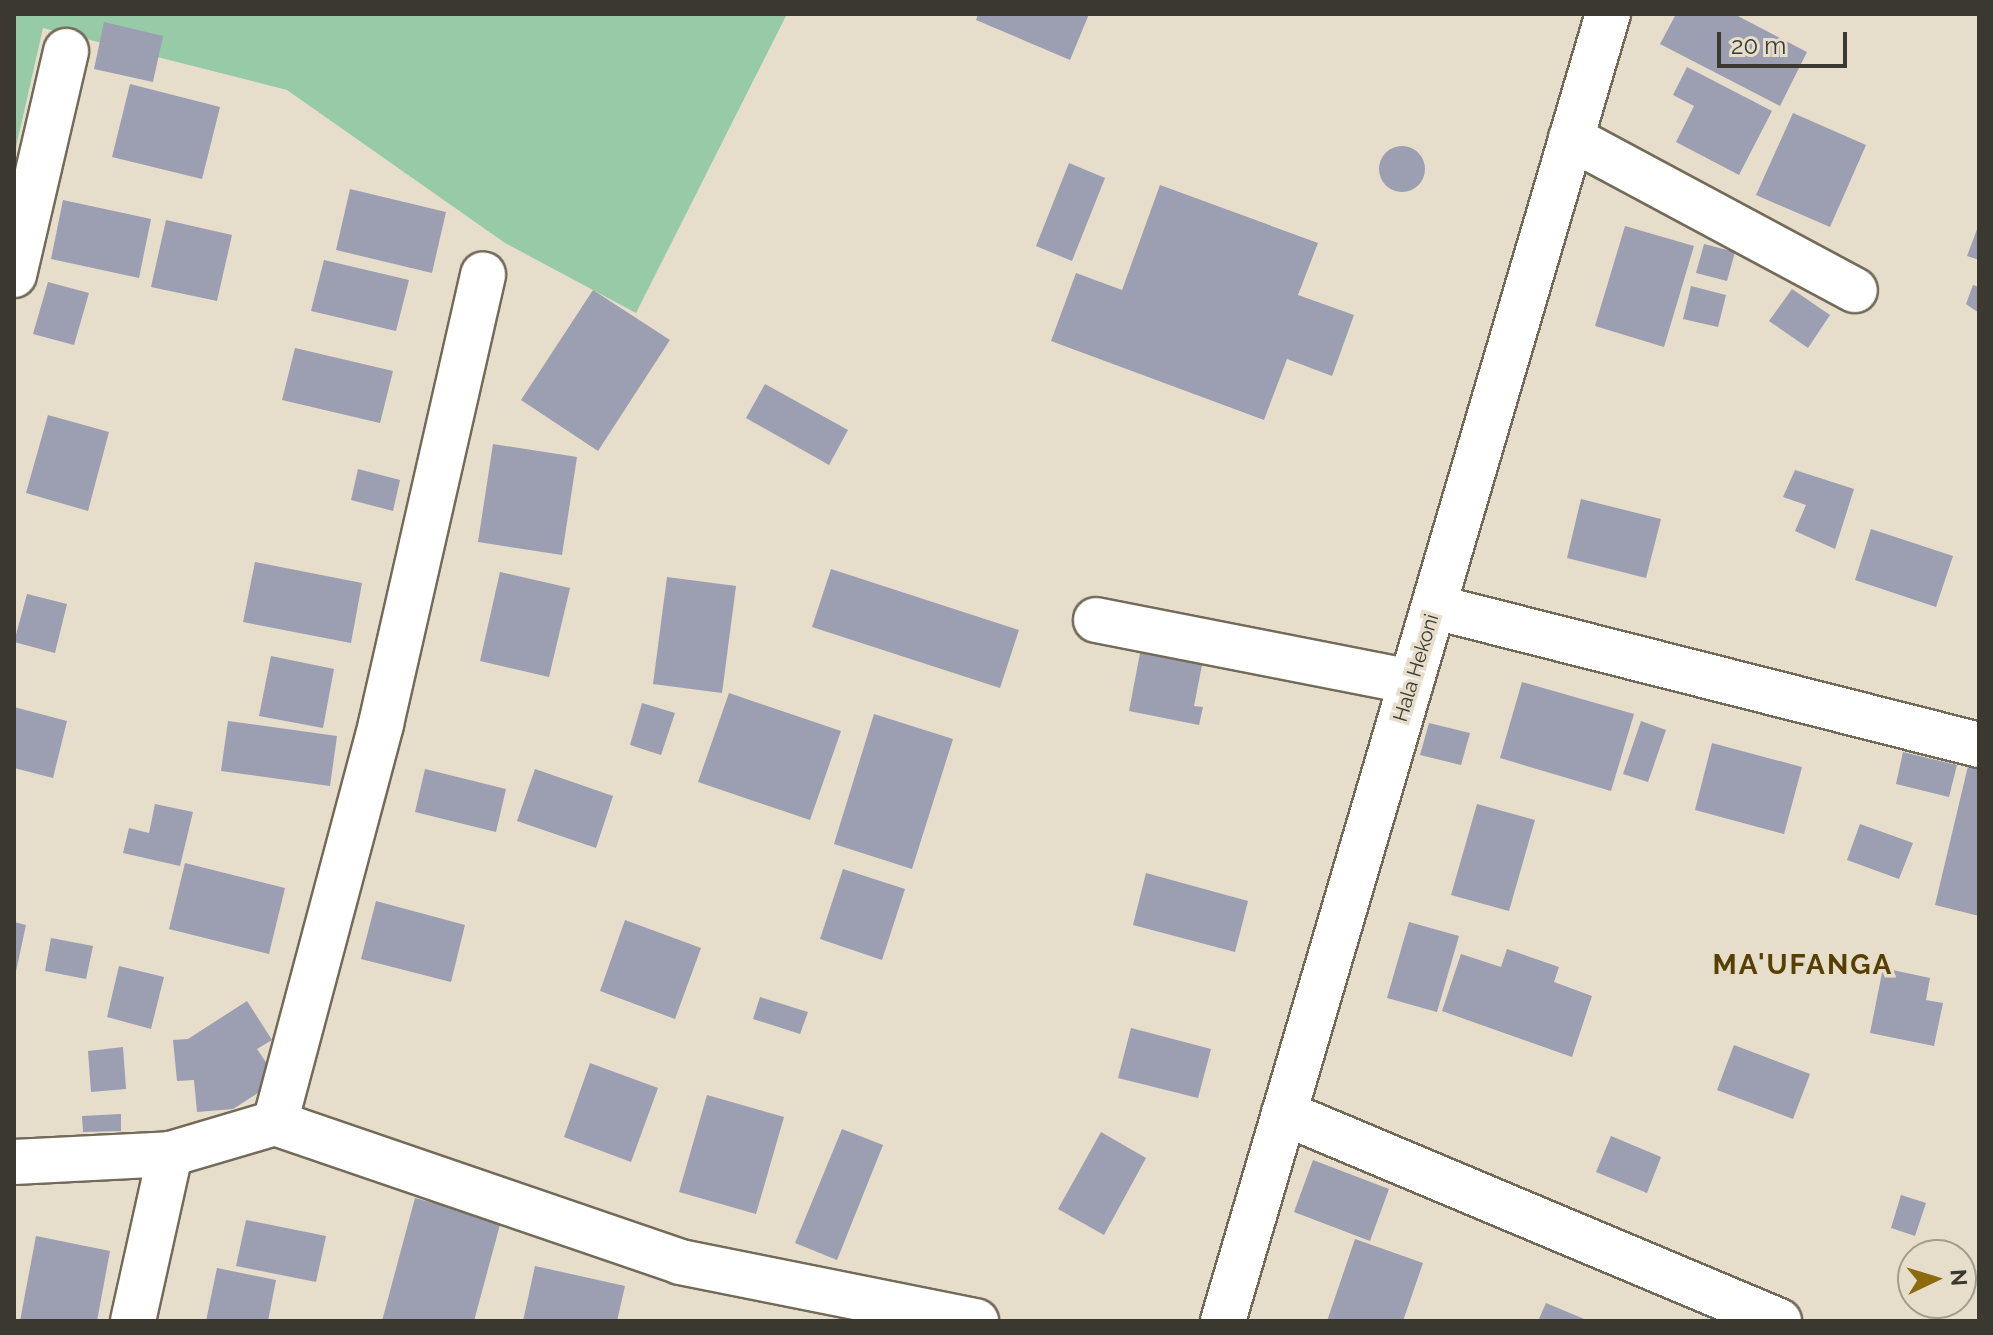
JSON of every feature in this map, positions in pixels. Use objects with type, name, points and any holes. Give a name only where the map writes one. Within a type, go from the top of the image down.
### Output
[{"type":"street","name":"Hala Hekoni","points":[[1223,1321],[1608,14]]},
{"type":"street","points":[[14,275],[66,51]]},
{"type":"street","points":[[1571,138],[1855,290]]},
{"type":"street","points":[[275,1123],[381,724],[483,274]]},
{"type":"street","points":[[1435,607],[1979,745]]},
{"type":"street","points":[[1096,620],[1411,682]]},
{"type":"street","points":[[1284,1113],[1779,1321]]},
{"type":"street","points":[[14,1162],[170,1154],[275,1123],[680,1262],[976,1321]]},
{"type":"street","points":[[133,1321],[170,1154]]},
{"type":"green space","points":[[14,14],[787,14],[636,313],[505,243],[287,90],[43,28],[14,156]]},
{"type":"building","points":[[978,14],[1089,14],[1070,60],[976,20]]},
{"type":"building","points":[[1676,14],[1734,14],[1807,52],[1780,106],[1660,44]]},
{"type":"building","points":[[104,22],[163,36],[153,82],[94,69]]},
{"type":"building","points":[[1687,67],[1772,111],[1739,175],[1676,142],[1694,106],[1673,95]]},
{"type":"building","points":[[130,84],[220,107],[202,179],[112,157]]},
{"type":"building","points":[[1793,113],[1866,145],[1830,227],[1756,195]]},
{"type":"building","points":[[1402,146],[1419,152],[1425,169],[1419,186],[1402,192],[1385,186],[1379,169],[1385,152]]},
{"type":"building","points":[[1069,163],[1105,178],[1072,261],[1036,246]]},
{"type":"building","points":[[1160,185],[1318,243],[1298,295],[1354,315],[1332,376],[1287,359],[1264,420],[1051,341],[1076,273],[1122,290]]},
{"type":"building","points":[[350,189],[446,212],[432,273],[336,250]]},
{"type":"building","points":[[63,200],[151,219],[139,278],[51,259]]},
{"type":"building","points":[[166,220],[232,235],[217,301],[151,287]]},
{"type":"building","points":[[1979,224],[1979,260],[1967,256]]},
{"type":"building","points":[[1625,226],[1694,246],[1664,347],[1595,326]]},
{"type":"building","points":[[1704,244],[1735,252],[1727,281],[1696,273]]},
{"type":"building","points":[[324,260],[409,280],[396,331],[311,311]]},
{"type":"building","points":[[48,282],[89,293],[74,345],[33,334]]},
{"type":"building","points":[[1973,285],[1979,287],[1979,313],[1966,304]]},
{"type":"building","points":[[1691,286],[1726,295],[1718,327],[1683,319]]},
{"type":"building","points":[[1792,289],[1830,315],[1808,348],[1769,321]]},
{"type":"building","points":[[593,290],[670,340],[598,451],[521,400]]},
{"type":"building","points":[[295,348],[393,371],[380,423],[282,400]]},
{"type":"building","points":[[765,384],[848,430],[829,465],[746,418]]},
{"type":"building","points":[[48,415],[109,432],[88,511],[26,493]]},
{"type":"building","points":[[493,444],[577,457],[562,555],[478,542]]},
{"type":"building","points":[[358,469],[400,480],[393,511],[351,500]]},
{"type":"building","points":[[1795,470],[1854,489],[1835,549],[1795,531],[1806,505],[1783,497]]},
{"type":"building","points":[[1581,499],[1661,519],[1646,578],[1567,558]]},
{"type":"building","points":[[1871,529],[1953,556],[1936,607],[1855,580]]},
{"type":"building","points":[[255,562],[362,583],[351,643],[243,622]]},
{"type":"building","points":[[831,569],[1019,630],[1000,688],[812,627]]},
{"type":"building","points":[[500,572],[570,588],[549,677],[480,661]]},
{"type":"building","points":[[667,577],[736,586],[722,693],[653,684]]},
{"type":"building","points":[[27,594],[67,604],[55,653],[14,642]]},
{"type":"building","points":[[1140,653],[1202,665],[1194,706],[1203,707],[1199,725],[1129,711]]},
{"type":"building","points":[[271,656],[334,669],[323,728],[259,716]]},
{"type":"building","points":[[1522,682],[1634,714],[1611,791],[1500,758]]},
{"type":"building","points":[[729,693],[841,731],[810,820],[698,782]]},
{"type":"building","points":[[642,703],[675,713],[661,755],[630,745]]},
{"type":"building","points":[[14,707],[67,721],[53,778],[14,768]]},
{"type":"building","points":[[874,714],[953,739],[912,869],[834,844]]},
{"type":"building","points":[[228,721],[337,736],[330,786],[221,771]]},
{"type":"building","points":[[1641,721],[1666,730],[1648,782],[1623,774]]},
{"type":"building","points":[[1429,723],[1470,733],[1461,765],[1420,755]]},
{"type":"building","points":[[1712,743],[1802,767],[1784,834],[1695,810]]},
{"type":"building","points":[[1903,752],[1957,765],[1949,797],[1896,784]]},
{"type":"building","points":[[1968,766],[1979,769],[1979,916],[1935,905]]},
{"type":"building","points":[[425,769],[506,789],[496,832],[415,812]]},
{"type":"building","points":[[535,769],[613,796],[596,848],[517,821]]},
{"type":"building","points":[[155,804],[193,812],[180,866],[123,853],[129,828],[149,833]]},
{"type":"building","points":[[1477,804],[1535,820],[1509,911],[1451,895]]},
{"type":"building","points":[[1860,824],[1913,843],[1899,879],[1847,860]]},
{"type":"building","points":[[185,863],[285,888],[269,954],[169,929]]},
{"type":"building","points":[[843,869],[905,889],[882,960],[820,939]]},
{"type":"building","points":[[1146,873],[1248,901],[1235,952],[1133,925]]},
{"type":"building","points":[[376,901],[465,925],[451,982],[361,959]]},
{"type":"building","points":[[625,920],[701,948],[675,1019],[600,991]]},
{"type":"building","points":[[14,922],[26,925],[15,976],[14,976]]},
{"type":"building","points":[[1409,922],[1459,936],[1437,1012],[1387,998]]},
{"type":"building","points":[[51,938],[93,946],[86,979],[45,971]]},
{"type":"building","points":[[1507,949],[1559,967],[1554,982],[1592,996],[1572,1057],[1442,1011],[1461,954],[1501,967]]},
{"type":"building","points":[[119,966],[164,977],[151,1029],[107,1017]]},
{"type":"building","points":[[1883,968],[1930,978],[1926,1000],[1943,1003],[1934,1046],[1870,1033]]},
{"type":"building","points":[[760,997],[808,1012],[800,1034],[753,1019]]},
{"type":"building","points":[[247,1001],[272,1040],[257,1049],[278,1080],[233,1109],[197,1112],[194,1080],[177,1081],[173,1040],[188,1039]]},
{"type":"building","points":[[1131,1028],[1211,1049],[1198,1098],[1118,1078]]},
{"type":"building","points":[[1734,1045],[1810,1074],[1793,1119],[1717,1090]]},
{"type":"building","points":[[123,1047],[126,1089],[91,1092],[88,1051]]},
{"type":"building","points":[[590,1063],[658,1088],[631,1162],[564,1137]]},
{"type":"building","points":[[707,1095],[784,1117],[756,1214],[679,1192]]},
{"type":"building","points":[[121,1114],[121,1131],[83,1132],[82,1116]]},
{"type":"building","points":[[842,1129],[883,1145],[837,1260],[795,1243]]},
{"type":"building","points":[[1101,1132],[1146,1158],[1104,1235],[1058,1209]]},
{"type":"building","points":[[1611,1136],[1661,1157],[1647,1193],[1596,1172]]},
{"type":"building","points":[[1313,1160],[1389,1189],[1370,1241],[1294,1212]]},
{"type":"building","points":[[1901,1195],[1926,1203],[1915,1236],[1891,1228]]},
{"type":"building","points":[[415,1198],[501,1221],[474,1321],[382,1321]]},
{"type":"building","points":[[246,1220],[326,1236],[316,1282],[236,1266]]},
{"type":"building","points":[[36,1236],[110,1251],[97,1321],[20,1321]]},
{"type":"building","points":[[1355,1239],[1423,1263],[1403,1321],[1327,1321]]},
{"type":"building","points":[[535,1266],[625,1286],[617,1321],[523,1321]]},
{"type":"building","points":[[217,1268],[276,1280],[268,1321],[206,1321]]},
{"type":"building","points":[[1546,1303],[1589,1321],[1538,1321]]},
{"type":"district","name":"MA'UFANGA","points":[[1803,965]]}]
